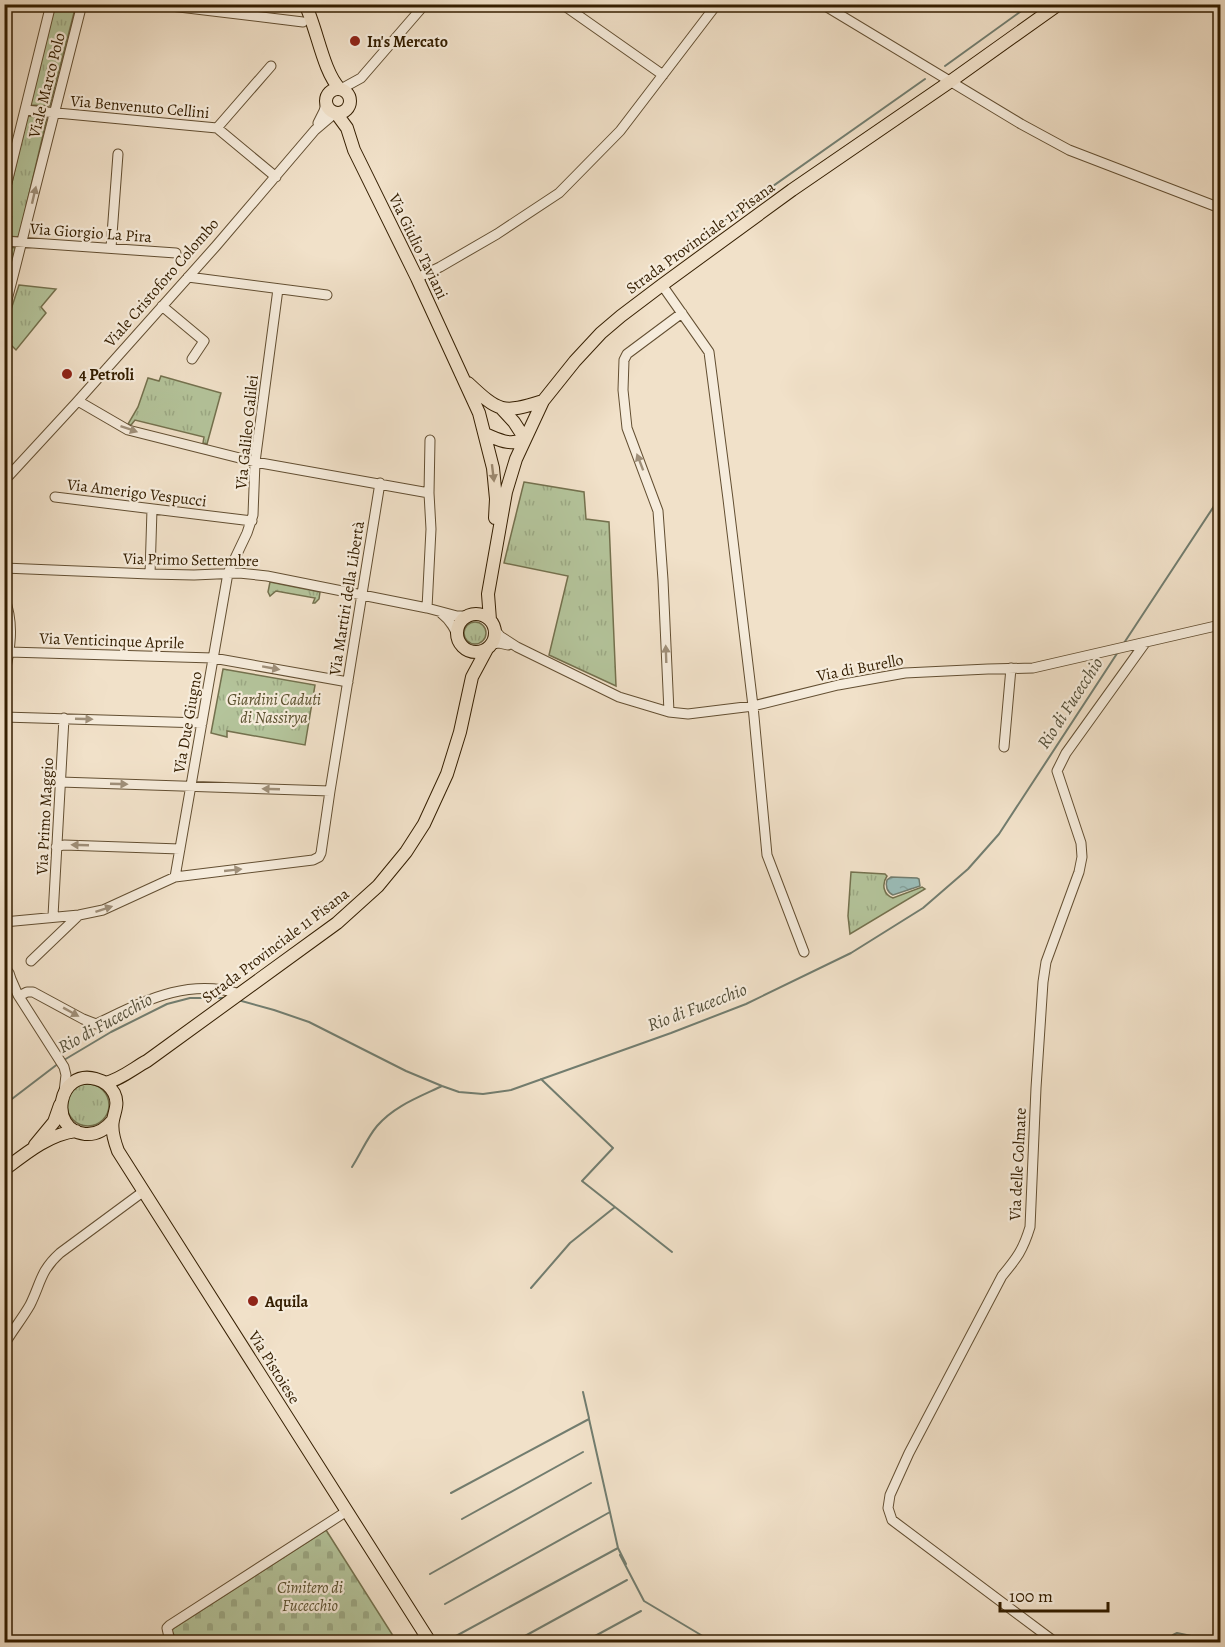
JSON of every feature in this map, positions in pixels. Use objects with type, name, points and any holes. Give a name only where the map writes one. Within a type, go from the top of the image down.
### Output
[{"type":"main road","points":[[305,4],[313,19],[331,76],[334,94],[330,110],[336,113]]},
{"type":"main road","name":"Strada Provinciale 11 Pisana","points":[[105,1083],[147,1061],[337,923],[378,886],[406,852],[424,824],[447,774],[460,732],[472,677],[495,637],[488,594],[506,492],[516,459],[543,401],[575,361],[601,333],[662,285],[792,190],[1059,4]]},
{"type":"main road","points":[[334,94],[348,94],[349,105]]},
{"type":"main road","name":"Via Giulio Taviani","points":[[347,128],[349,105]]},
{"type":"main road","name":"Viale Cristoforo Colombo","points":[[336,113],[345,111],[349,105]]},
{"type":"main road","name":"Via Giulio Taviani","points":[[336,113],[347,128],[354,150],[417,278],[479,413],[493,468],[496,499],[495,549]]},
{"type":"main road","name":"Via Giulio Taviani","points":[[463,378],[487,401],[502,409],[525,439]]},
{"type":"main road","points":[[502,409],[522,408],[543,401]]},
{"type":"main road","points":[[485,434],[506,442],[516,443],[525,439]]},
{"type":"main road","name":"Strada Provinciale 11 Pisana","points":[[472,677],[458,628],[461,621],[478,610],[488,594]]},
{"type":"main road","points":[[470,615],[482,615],[493,625]]},
{"type":"main road","points":[[462,644],[476,652],[489,646]]},
{"type":"main road","name":"Strada Provinciale 11 Pisana","points":[[116,1099],[123,1084],[147,1061]]},
{"type":"main road","points":[[4,1170],[30,1150],[57,1136],[102,1130],[113,1120],[116,1110],[116,1099],[112,1090],[105,1083],[89,1078],[74,1082],[62,1098],[54,1122],[30,1150]]},
{"type":"main road","points":[[62,1098],[61,1111],[64,1119],[69,1126],[82,1132]]},
{"type":"main road","name":"Via Pistoiese","points":[[113,1120],[112,1127],[117,1149],[430,1642]]},
{"type":"main road","name":"Via Pistoiese","points":[[82,1132],[99,1136],[117,1149]]},
{"type":"street","name":"Viale Marco Polo","points":[[4,195],[51,4]]},
{"type":"street","name":"Viale Marco Polo","points":[[4,312],[82,4]]},
{"type":"street","points":[[154,4],[303,22]]},
{"type":"street","points":[[334,94],[361,78],[425,4]]},
{"type":"street","points":[[562,4],[663,75]]},
{"type":"street","points":[[417,278],[497,234],[559,193],[620,131],[717,4]]},
{"type":"street","points":[[822,4],[1021,124],[1069,150],[1221,208]]},
{"type":"street","name":"Via Benvenuto Cellini","points":[[217,128],[271,66]]},
{"type":"street","name":"Viale Cristoforo Colombo","points":[[315,130],[334,94]]},
{"type":"street","name":"Via Benvenuto Cellini","points":[[25,110],[217,128],[276,177]]},
{"type":"street","name":"Viale Cristoforo Colombo","points":[[4,481],[188,277],[315,130],[336,113]]},
{"type":"street","points":[[111,248],[118,154]]},
{"type":"street","name":"Via Giorgio La Pira","points":[[4,241],[176,254]]},
{"type":"street","points":[[188,277],[327,295]]},
{"type":"street","points":[[662,285],[709,352],[753,706],[767,855],[804,952]]},
{"type":"street","name":"Via Galileo Galilei","points":[[228,573],[252,521],[255,462],[278,289]]},
{"type":"street","points":[[162,306],[204,342],[192,359]]},
{"type":"street","points":[[669,712],[658,511],[627,428],[623,390],[624,360],[627,354],[682,313]]},
{"type":"street","points":[[78,401],[128,430],[255,462],[429,492]]},
{"type":"street","points":[[427,608],[431,529],[430,440]]},
{"type":"street","name":"Via Martiri della Libertà","points":[[175,877],[317,859],[321,852],[380,483]]},
{"type":"street","name":"Via Amerigo Vespucci","points":[[55,497],[252,521]]},
{"type":"street","points":[[150,574],[152,509]]},
{"type":"street","name":"Via Primo Settembre","points":[[4,568],[194,575],[228,573],[265,576],[362,595]]},
{"type":"street","name":"Via Primo Settembre","points":[[4,574],[17,569]]},
{"type":"street","name":"Via Due Giugno","points":[[175,877],[228,573]]},
{"type":"street","points":[[362,595],[440,612],[470,615]]},
{"type":"street","points":[[4,597],[11,622],[9,652],[4,677]]},
{"type":"street","points":[[440,612],[449,620],[462,644]]},
{"type":"street","name":"Via di Burello","points":[[493,625],[500,636],[516,647],[619,697],[669,712],[688,714],[753,706],[870,678],[913,672],[1033,668],[1221,625]]},
{"type":"street","name":"Via di Burello","points":[[489,646],[499,643],[516,647]]},
{"type":"street","name":"Via delle Colmate","points":[[1055,1642],[892,1520],[888,1508],[890,1495],[909,1453],[1002,1276],[1018,1257],[1030,1227],[1036,1088],[1046,962],[1079,872],[1082,857],[1081,843],[1057,771],[1066,753],[1145,643]]},
{"type":"street","name":"Via Venticinque Aprile","points":[[9,652],[213,658],[348,682]]},
{"type":"street","points":[[1004,747],[1011,668]]},
{"type":"street","points":[[4,717],[202,723]]},
{"type":"street","name":"Via Primo Maggio","points":[[53,916],[64,718]]},
{"type":"street","points":[[60,782],[330,791]]},
{"type":"street","points":[[56,847],[64,845],[180,849]]},
{"type":"street","points":[[4,922],[78,915],[104,910],[175,877]]},
{"type":"street","points":[[31,961],[78,915]]},
{"type":"street","points":[[4,963],[7,979],[64,1068],[66,1075],[62,1098]]},
{"type":"street","points":[[19,995],[33,992],[96,1024],[171,992],[187,988],[218,988],[242,992]]},
{"type":"street","points":[[64,1068],[77,1076],[89,1078]]},
{"type":"street","points":[[4,1346],[30,1304],[43,1272],[50,1263],[60,1253],[144,1191]]},
{"type":"street","points":[[170,1642],[167,1628],[170,1625],[347,1511]]},
{"type":"green space","points":[[55,5],[76,5],[50,106],[30,105]]},
{"type":"green space","points":[[27,116],[47,118],[19,237],[5,236],[5,213]]},
{"type":"green space","points":[[5,247],[18,248],[5,302]]},
{"type":"green space","points":[[19,285],[56,289],[41,307],[46,313],[16,350],[5,339],[4,331]]},
{"type":"green space","points":[[161,376],[221,393],[207,444],[203,443],[204,437],[135,420],[131,425],[128,424],[138,407],[148,378],[159,381]]},
{"type":"green space","points":[[524,482],[584,492],[586,519],[609,522],[616,686],[549,655],[568,576],[504,563]]},
{"type":"green space","points":[[270,582],[320,592],[319,599],[313,603],[315,598],[276,591],[270,596],[268,592]]},
{"type":"green space","points":[[475,622],[485,629],[486,633],[479,643],[475,644],[465,637],[464,633],[471,623]]},
{"type":"green space","name":"Giardini Caduti di Nassirya","points":[[223,669],[315,685],[305,745],[227,731],[227,737],[211,733]]},
{"type":"green space","points":[[851,872],[885,874],[887,876],[884,889],[887,895],[893,898],[922,887],[925,889],[850,934],[848,916]]},
{"type":"green space","points":[[88,1084],[96,1085],[103,1090],[108,1097],[108,1113],[103,1120],[96,1125],[88,1126],[80,1125],[73,1120],[68,1113],[67,1105],[68,1097],[73,1090],[80,1085]]},
{"type":"green space","name":"Cimitero di Fucecchio","points":[[326,1530],[397,1642],[178,1642],[171,1630]]},
{"type":"water","points":[[891,877],[917,878],[920,886],[893,895],[886,887],[887,880]]},
{"type":"waterway","points":[[945,66],[1031,4]]},
{"type":"waterway","points":[[705,234],[925,79]]},
{"type":"waterway","name":"Rio di Fucecchio","points":[[1124,643],[1220,497]]},
{"type":"waterway","name":"Rio di Fucecchio","points":[[238,1000],[309,1022],[406,1071],[442,1086],[459,1092],[483,1094],[511,1090],[746,1004],[851,953],[923,908],[968,869],[999,834],[1118,652]]},
{"type":"waterway","name":"Rio di Fucecchio","points":[[64,1060],[111,1032],[167,1004],[190,998],[226,998]]},
{"type":"waterway","name":"Rio di Fucecchio","points":[[4,1105],[59,1063]]},
{"type":"waterway","points":[[541,1079],[613,1148],[582,1181],[672,1252]]},
{"type":"waterway","points":[[352,1167],[370,1136],[384,1119],[407,1103],[442,1086]]},
{"type":"waterway","points":[[531,1288],[570,1243],[615,1207]]},
{"type":"waterway","points":[[583,1392],[589,1418]]},
{"type":"waterway","points":[[451,1493],[589,1419],[618,1548],[626,1564]]},
{"type":"waterway","points":[[462,1519],[583,1452]]},
{"type":"waterway","points":[[430,1574],[591,1483]]},
{"type":"waterway","points":[[445,1604],[610,1512]]},
{"type":"waterway","points":[[456,1636],[618,1548]]},
{"type":"waterway","points":[[620,1555],[644,1601],[706,1638]]},
{"type":"waterway","points":[[514,1642],[627,1580]]},
{"type":"waterway","points":[[584,1642],[641,1611]]},
{"type":"waterway","points":[[1166,1642],[1177,1633],[1220,1642]]},
{"type":"waterway","points":[[655,1642],[660,1640]]},
{"type":"place","name":"In's Mercato","points":[[355,41]]},
{"type":"place","name":"4 Petroli","points":[[67,374]]},
{"type":"place","name":"Aquila","points":[[253,1301]]}]
